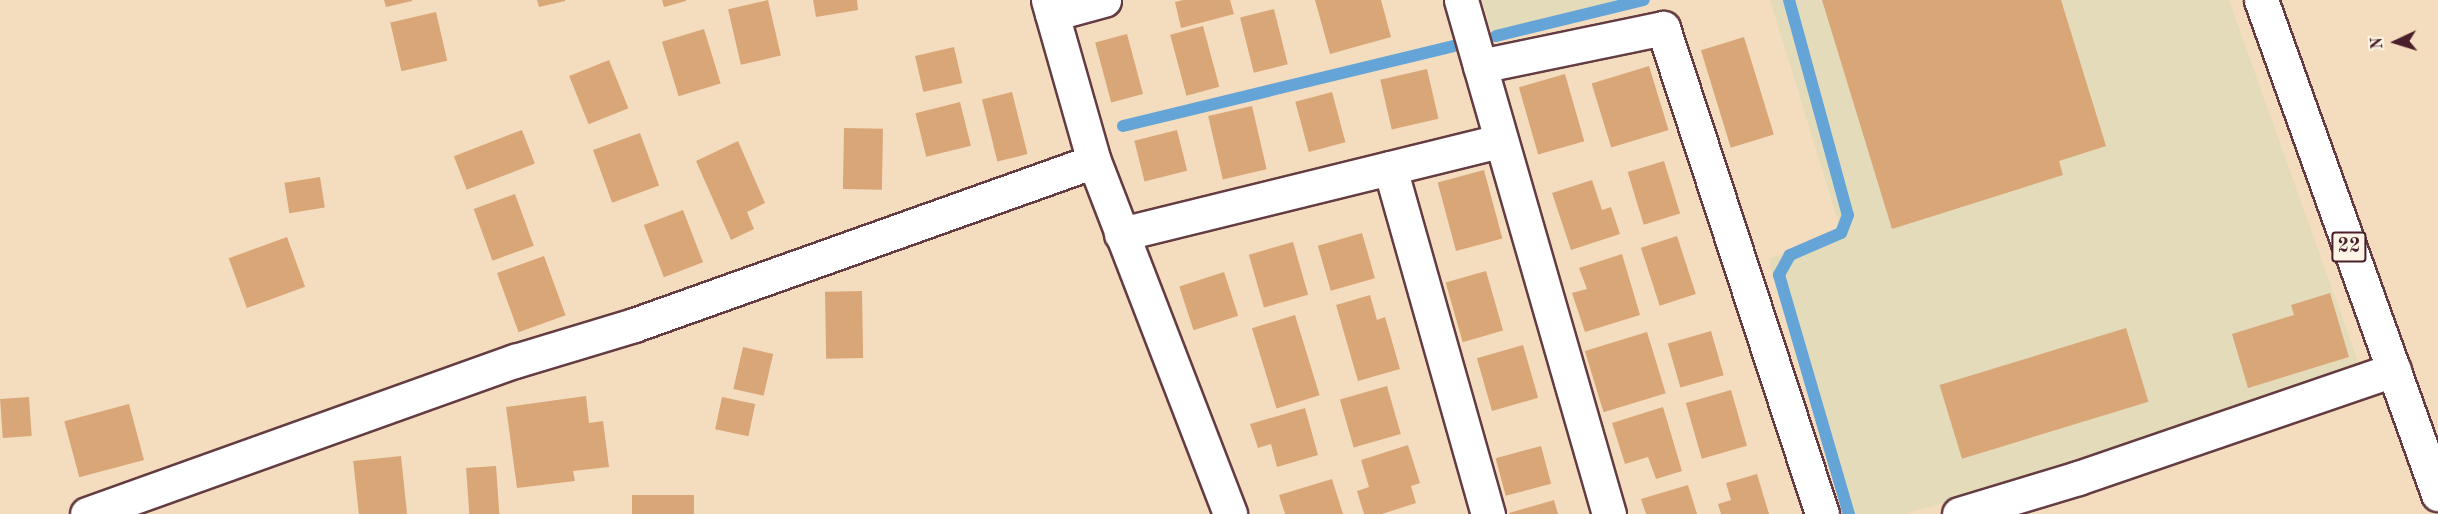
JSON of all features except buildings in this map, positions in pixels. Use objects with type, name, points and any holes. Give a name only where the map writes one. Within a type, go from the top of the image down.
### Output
[{"type":"street","points":[[1104,0],[1050,7],[1094,161],[1230,514]]},
{"type":"street","points":[[1461,0],[1609,514]]},
{"type":"street","name":"22","points":[[2261,0],[2438,494]]},
{"type":"street","points":[[1480,66],[1663,27],[1822,514]]},
{"type":"street","points":[[1121,234],[1501,141]]},
{"type":"street","points":[[87,514],[515,361],[634,325],[1094,161]]},
{"type":"street","points":[[1390,168],[1488,514]]},
{"type":"street","points":[[1959,514],[2078,478],[2394,370]]},
{"type":"shaded area","points":[[1482,0],[1636,0],[1494,41]]},
{"type":"shaded area","points":[[1770,0],[2229,0],[2360,367],[2028,479],[1904,514],[1852,514],[1768,259],[1841,231]]},
{"type":"waterway","points":[[1496,36],[1644,0]]},
{"type":"waterway","points":[[1789,0],[1848,215],[1841,233],[1790,255],[1779,275],[1849,514]]},
{"type":"waterway","points":[[1123,126],[1453,46]]}]
